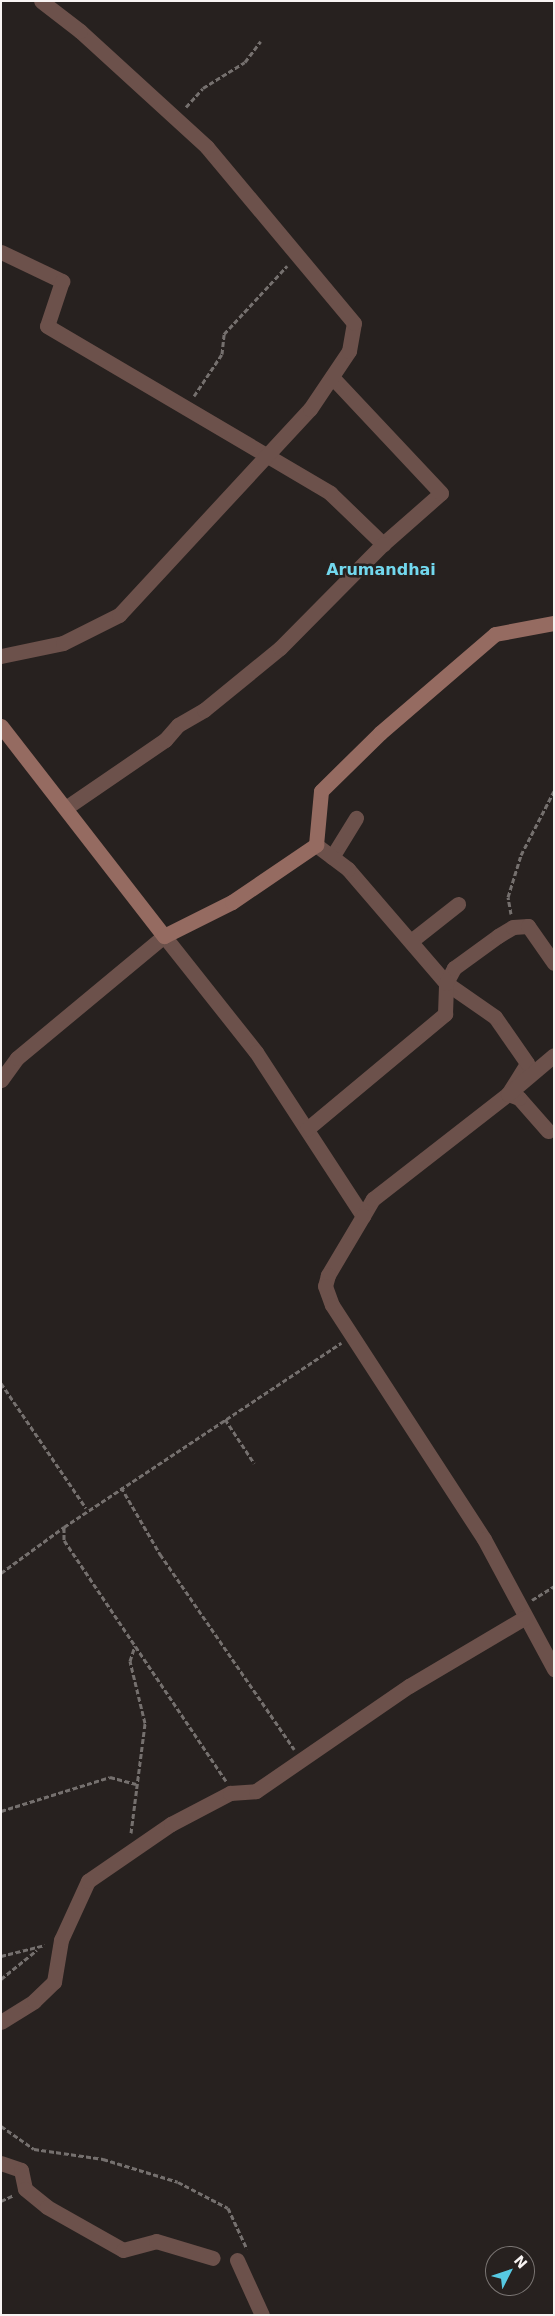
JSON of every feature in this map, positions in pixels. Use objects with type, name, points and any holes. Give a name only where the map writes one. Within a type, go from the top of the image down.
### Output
[{"type":"street","points":[[1,656],[63,643],[119,615],[268,455],[334,379],[349,351],[354,323],[296,257],[207,147],[41,1]]},
{"type":"street","points":[[1,252],[62,281],[47,326],[186,406],[330,493],[383,544]]},
{"type":"street","points":[[67,807],[165,740],[178,725],[204,710],[280,648],[383,544],[441,493],[334,379]]},
{"type":"street","points":[[316,846],[321,791],[380,733],[495,634],[554,623]]},
{"type":"street","points":[[1,726],[67,807],[164,936],[256,1052],[363,1216]]},
{"type":"street","points":[[332,857],[356,818]]},
{"type":"street","points":[[316,846],[348,869],[446,983],[495,1016],[527,1063],[508,1094]]},
{"type":"street","points":[[1,1080],[18,1058],[164,936],[232,902],[316,846]]},
{"type":"street","points":[[410,941],[458,904]]},
{"type":"street","points":[[307,1129],[444,1014],[446,983],[454,968],[513,927],[528,926],[554,963]]},
{"type":"street","points":[[554,1055],[508,1094],[373,1199],[332,1264],[325,1286],[352,1335],[484,1539],[524,1618],[554,1669]]},
{"type":"street","points":[[508,1094],[520,1098],[548,1132]]},
{"type":"street","points":[[1,2022],[34,2001],[54,1982],[65,1933],[88,1881],[131,1852],[230,1793],[256,1791],[409,1686],[524,1618]]},
{"type":"street","points":[[1,2163],[21,2170],[25,2189],[47,2207],[123,2250],[156,2241],[213,2258]]},
{"type":"street","points":[[243,2256],[262,2315]]},
{"type":"path","points":[[180,122],[188,101],[245,62],[261,41]]},
{"type":"path","points":[[186,406],[222,354],[224,334],[296,257]]},
{"type":"path","points":[[513,927],[508,897],[513,880],[532,828],[554,791]]},
{"type":"path","points":[[1,1573],[64,1527],[86,1508],[352,1335]]},
{"type":"path","points":[[1,1384],[86,1508]]},
{"type":"path","points":[[225,1419],[254,1463]]},
{"type":"path","points":[[121,1487],[160,1554],[301,1760]]},
{"type":"path","points":[[64,1527],[64,1540],[224,1776],[230,1793]]},
{"type":"path","points":[[131,1852],[136,1784],[145,1723],[130,1661],[136,1646]]},
{"type":"path","points":[[1,1811],[110,1777],[136,1784]]},
{"type":"path","points":[[1,1979],[39,1948],[65,1933]]},
{"type":"path","points":[[1,1956],[39,1948]]},
{"type":"path","points":[[1,2126],[34,2149],[104,2159],[178,2182],[228,2208],[243,2256]]},
{"type":"district","name":"Arumandhai","points":[[381,570]]}]
